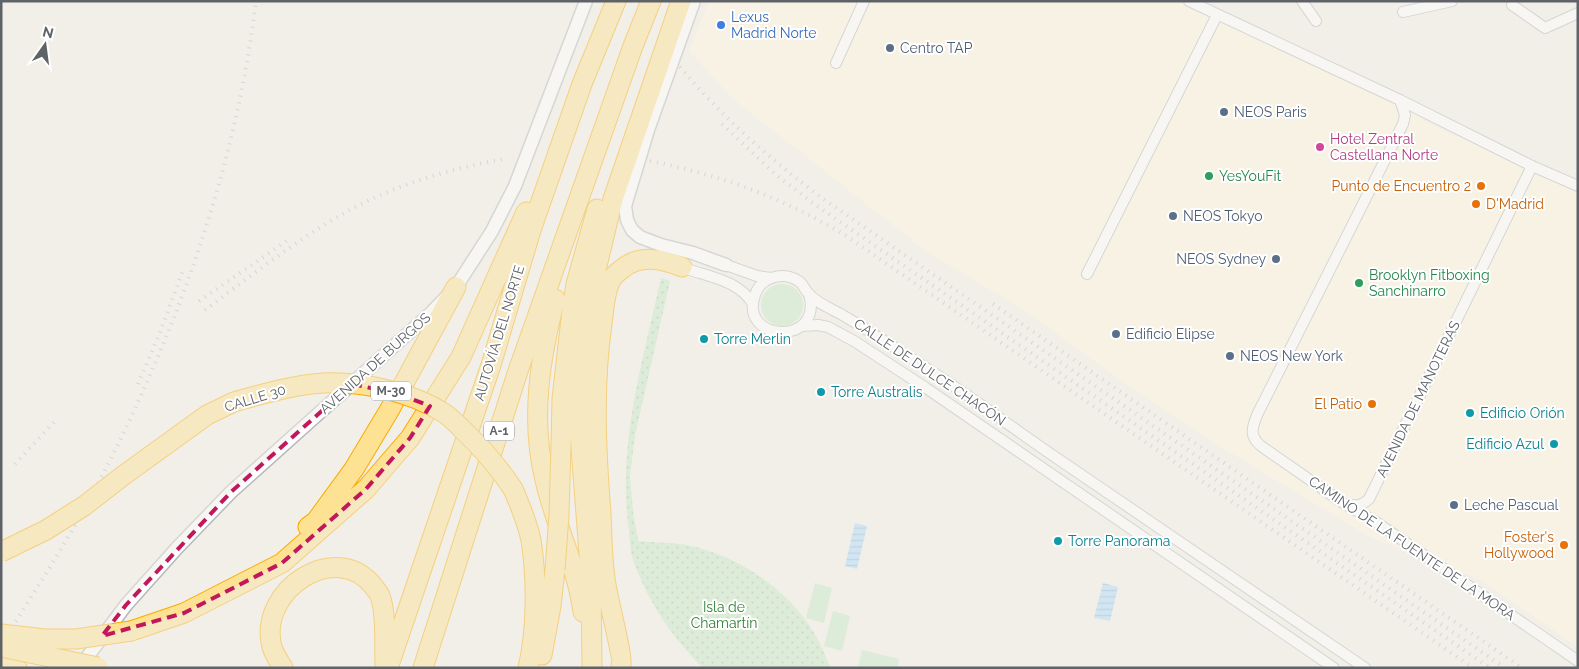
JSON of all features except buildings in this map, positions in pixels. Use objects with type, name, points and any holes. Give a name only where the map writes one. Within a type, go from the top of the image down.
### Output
[{"type":"highway","name":"AUTOVÍA DEL NORTE","points":[[387,668],[488,374],[531,230],[552,168],[582,84],[616,1]]},
{"type":"highway","name":"A-1","points":[[423,668],[518,371],[633,46],[651,1]]},
{"type":"highway","points":[[592,668],[591,580],[580,435],[583,350],[589,299],[613,199],[647,101],[685,3]]},
{"type":"highway","points":[[538,668],[548,624],[555,570],[559,515],[564,366],[576,284],[611,166],[648,64],[685,3]]},
{"type":"highway","points":[[1,634],[45,639],[76,639],[131,631],[184,613],[282,563],[303,546],[366,489],[410,438],[461,357],[538,184],[552,168]]},
{"type":"highway","points":[[579,197],[546,333],[540,366],[537,413],[538,435],[545,480],[575,574],[582,607],[586,642],[586,668]]},
{"type":"highway","points":[[622,667],[623,662],[605,579],[596,438],[595,384],[604,310],[607,290],[612,279],[628,264],[641,259],[657,259],[682,267]]},
{"type":"highway","points":[[247,580],[316,520],[354,469],[390,409],[456,287]]},
{"type":"highway","name":"CALLE 30","points":[[1,552],[46,530],[84,506],[207,415],[234,402],[276,390],[322,383],[365,385],[388,390],[420,401],[445,414],[494,461],[513,489],[526,521],[533,567],[533,647],[528,668]]},
{"type":"highway","points":[[586,506],[606,625],[612,645],[622,667]]},
{"type":"highway","points":[[283,668],[272,648],[270,628],[277,602],[291,586],[309,574],[326,568],[346,568],[366,577],[380,596],[385,620],[384,644],[387,668]]},
{"type":"highway","points":[[1,647],[100,668]]},
{"type":"highway","points":[[1,664],[17,668]]},
{"type":"street","name":"AVENIDA DE BURGOS","points":[[78,668],[126,605],[231,492],[418,324],[456,287],[492,231],[515,186],[586,1]]},
{"type":"street","points":[[836,63],[864,1]]},
{"type":"street","points":[[1189,1],[1400,100],[1532,166],[1578,186]]},
{"type":"street","points":[[1302,1],[1316,21]]},
{"type":"street","points":[[1403,12],[1452,1]]},
{"type":"street","points":[[682,267],[736,286],[746,292],[753,304],[756,317],[764,327],[776,333],[790,332],[802,326],[811,307],[808,294],[799,282],[793,278],[786,276],[771,278],[757,276],[693,253],[661,245],[640,237],[632,230],[627,220],[625,206],[685,3]]},
{"type":"street","points":[[1512,5],[1545,28],[1578,13]]},
{"type":"street","points":[[1087,274],[1217,15]]},
{"type":"street","points":[[1400,100],[1405,115],[1403,124]]},
{"type":"street","points":[[1403,124],[1410,116],[1417,112],[1424,112]]},
{"type":"street","name":"CAMINO DE LA FUENTE DE LA MORA","points":[[1403,124],[1257,415],[1252,431],[1256,442],[1261,446],[1343,503],[1376,522],[1578,661]]},
{"type":"street","name":"AVENIDA DE MANOTERAS","points":[[1343,503],[1358,506],[1365,503],[1368,499],[1532,166]]},
{"type":"street","points":[[753,304],[758,288],[771,278]]},
{"type":"street","name":"CALLE DE DULCE CHACÓN","points":[[808,294],[935,373],[1050,454],[1365,668]]},
{"type":"street","name":"CALLE DE DULCE CHACÓN","points":[[802,326],[818,325],[838,332],[926,388],[1334,668]]},
{"type":"street","points":[[926,388],[935,373]]},
{"type":"street","points":[[1041,468],[1050,454]]},
{"type":"street","points":[[1155,546],[1164,531]]},
{"type":"street","points":[[1272,626],[1281,611]]},
{"type":"highlighted area","points":[[352,384],[398,394],[430,406],[410,438],[366,489],[303,546],[282,563],[184,613],[102,636],[126,605],[231,492]]},
{"type":"shaded area","points":[[709,1],[1187,1],[1400,100],[1424,121],[1578,193],[1578,647],[1478,579],[1370,537],[1223,448],[1133,389],[1024,310],[926,251],[733,99],[689,51]]},
{"type":"green space","name":"Isla de Chamartín","points":[[661,278],[670,281],[635,435],[630,476],[638,541],[689,545],[714,553],[748,569],[778,590],[803,617],[816,637],[831,668],[703,668],[681,644],[662,618],[639,575],[631,549],[626,498],[626,466],[634,403]]},
{"type":"green space","points":[[782,284],[797,290],[803,305],[797,320],[782,326],[767,320],[761,305],[767,290]]},
{"type":"green space","points":[[815,583],[832,588],[824,623],[806,618]]},
{"type":"green space","points":[[833,611],[850,616],[842,651],[824,646]]},
{"type":"green space","points":[[862,650],[899,659],[897,668],[858,668]]},
{"type":"water","points":[[855,523],[867,526],[857,569],[845,566]]},
{"type":"water","points":[[1103,583],[1118,587],[1110,621],[1094,618]]},
{"type":"railway","points":[[1,645],[64,543],[100,480],[154,366],[178,307],[218,187],[234,125],[247,63],[256,1]]},
{"type":"railway","points":[[680,67],[747,137],[822,198],[1505,668]]},
{"type":"railway","points":[[722,124],[775,174],[817,206],[1490,668]]},
{"type":"railway","points":[[205,310],[309,234],[365,202],[423,179],[504,159]]},
{"type":"railway","points":[[650,161],[702,173],[752,190],[801,211],[848,237],[1473,668]]},
{"type":"railway","points":[[199,301],[291,238]]},
{"type":"railway","points":[[138,384],[184,268]]},
{"type":"railway","points":[[993,304],[1522,668]]},
{"type":"railway","points":[[15,464],[57,419]]},
{"type":"place","name":"Lexus Madrid Norte","points":[[721,25]]},
{"type":"place","name":"Centro TAP","points":[[890,48]]},
{"type":"place","name":"NEOS Paris","points":[[1224,112]]},
{"type":"place","name":"Hotel Zentral Castellana Norte","points":[[1320,147]]},
{"type":"place","name":"YesYouFit","points":[[1209,176]]},
{"type":"place","name":"Punto de Encuentro 2","points":[[1481,186]]},
{"type":"place","name":"D'Madrid","points":[[1476,204]]},
{"type":"place","name":"NEOS Tokyo","points":[[1173,216]]},
{"type":"place","name":"NEOS Sydney","points":[[1276,259]]},
{"type":"place","name":"Brooklyn Fitboxing Sanchinarro","points":[[1359,283]]},
{"type":"place","name":"Edificio Elipse","points":[[1116,334]]},
{"type":"place","name":"Torre Merlin","points":[[704,339]]},
{"type":"place","name":"NEOS New York","points":[[1230,356]]},
{"type":"place","name":"Torre Australis","points":[[821,392]]},
{"type":"place","name":"El Patio","points":[[1372,404]]},
{"type":"place","name":"Edificio Orión","points":[[1470,413]]},
{"type":"place","name":"Edificio Azul","points":[[1554,444]]},
{"type":"place","name":"Leche Pascual","points":[[1454,505]]},
{"type":"place","name":"Torre Panorama","points":[[1058,541]]},
{"type":"place","name":"Foster's Hollywood","points":[[1564,545]]}]
